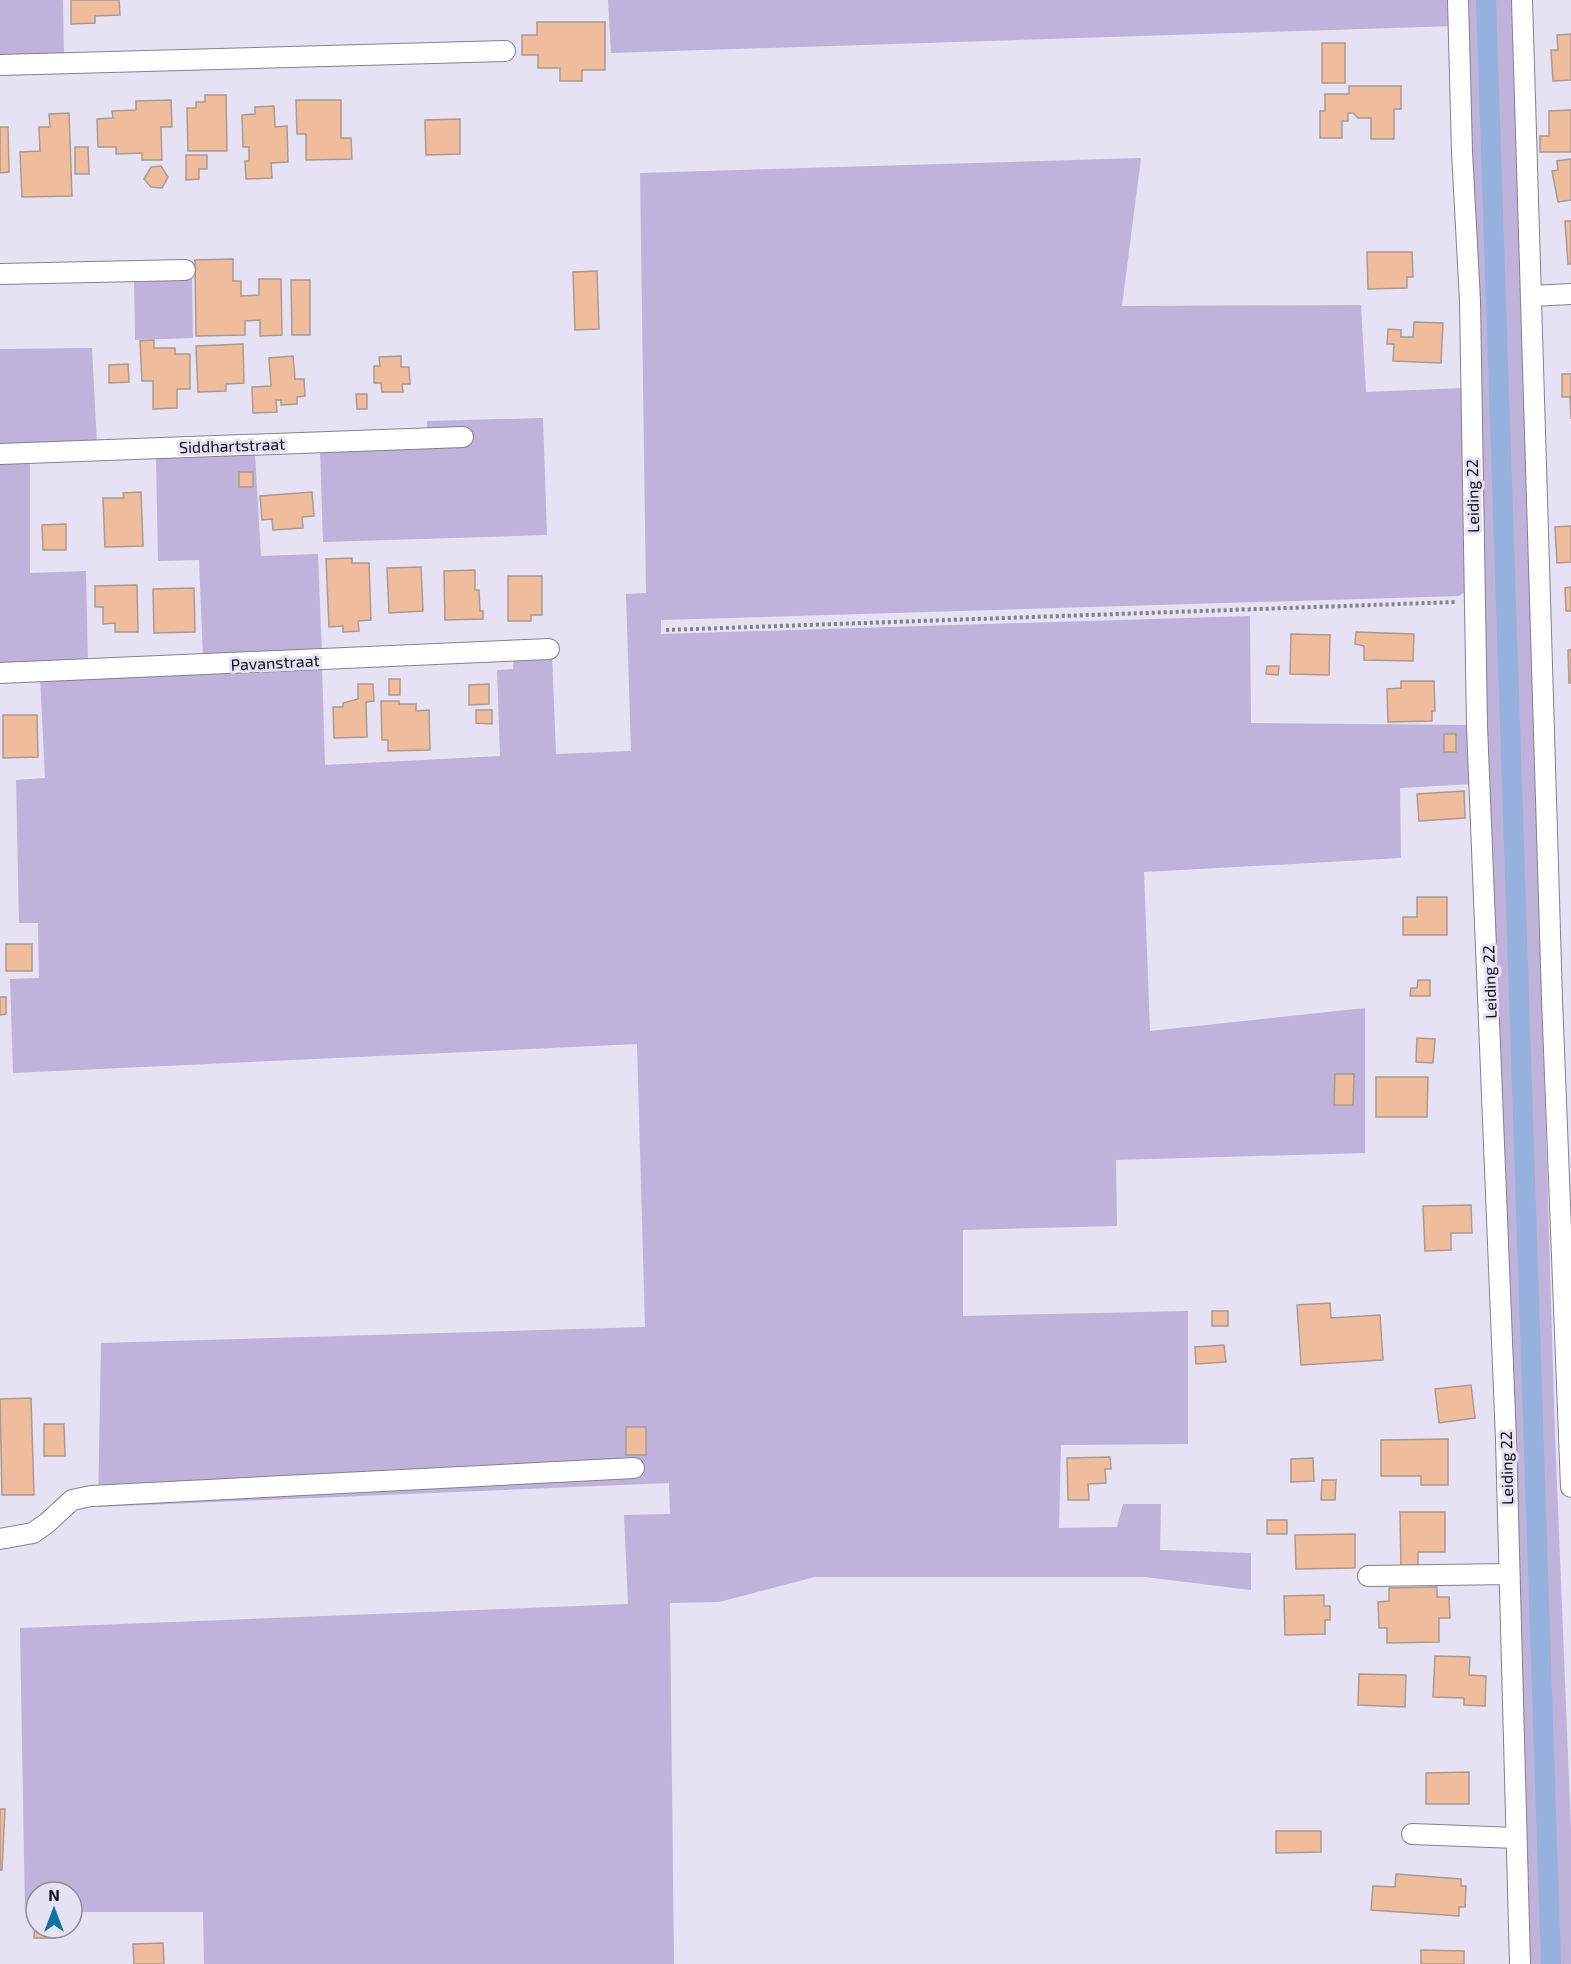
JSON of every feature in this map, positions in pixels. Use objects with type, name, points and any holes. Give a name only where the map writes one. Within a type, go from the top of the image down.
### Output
[{"type":"street","name":"Leiding 22","points":[[1458,0],[1462,152],[1470,301],[1477,726],[1506,1440],[1520,1964]]},
{"type":"street","points":[[1522,0],[1552,999],[1571,1487]]},
{"type":"street","points":[[0,65],[505,51]]},
{"type":"street","points":[[0,274],[184,270]]},
{"type":"street","points":[[1531,296],[1571,294]]},
{"type":"street","name":"Siddhartstraat","points":[[0,454],[463,437]]},
{"type":"street","name":"Pavanstraat","points":[[0,673],[549,649]]},
{"type":"street","points":[[0,1539],[33,1533],[47,1524],[72,1500],[91,1496],[634,1468]]},
{"type":"street","points":[[1368,1576],[1508,1574]]},
{"type":"street","points":[[1412,1833],[1516,1838]]},
{"type":"path","points":[[666,630],[1475,602]]},
{"type":"shaded area","points":[[0,0],[63,0],[64,56],[0,58]]},
{"type":"shaded area","points":[[608,0],[1453,0],[1454,26],[611,53]]},
{"type":"shaded area","points":[[1463,0],[1512,0],[1555,1434],[1571,1829],[1571,1964],[1526,1964]]},
{"type":"shaded area","points":[[1141,158],[1122,306],[1361,305],[1366,392],[1463,388],[1467,590],[1459,596],[661,620],[661,634],[1250,616],[1251,723],[1471,725],[1472,784],[1400,788],[1401,858],[1144,872],[1150,1031],[1365,1008],[1365,1153],[1116,1160],[1117,1226],[963,1230],[963,1316],[1188,1311],[1188,1444],[1061,1445],[1059,1528],[1117,1527],[1123,1504],[1161,1504],[1160,1550],[1251,1553],[1251,1590],[1145,1577],[815,1577],[719,1602],[670,1603],[674,1964],[204,1964],[203,1912],[84,1912],[84,1880],[24,1880],[20,1628],[628,1604],[624,1515],[670,1514],[669,1483],[98,1507],[101,1343],[645,1327],[637,1044],[13,1073],[10,979],[39,978],[38,923],[19,923],[16,780],[45,778],[40,676],[322,666],[325,765],[500,756],[497,670],[513,669],[514,656],[552,654],[556,754],[631,751],[626,594],[646,593],[640,173]]},
{"type":"shaded area","points":[[192,274],[193,338],[135,340],[134,276]]},
{"type":"shaded area","points":[[92,348],[97,445],[0,449],[0,349]]},
{"type":"shaded area","points":[[543,418],[547,535],[323,542],[320,450],[427,447],[427,421]]},
{"type":"shaded area","points":[[255,454],[261,556],[318,554],[322,654],[203,658],[199,560],[158,561],[156,456]]},
{"type":"shaded area","points":[[30,458],[30,573],[86,571],[88,664],[0,668],[0,459]]},
{"type":"building","points":[[71,0],[119,0],[120,15],[95,16],[95,23],[71,24]]},
{"type":"building","points":[[537,22],[605,22],[605,70],[582,70],[582,81],[560,81],[560,68],[538,68],[538,55],[522,55],[522,35],[537,35]]},
{"type":"building","points":[[1571,34],[1571,80],[1553,81],[1551,50],[1558,50],[1557,35]]},
{"type":"building","points":[[1322,43],[1345,43],[1345,83],[1322,83]]},
{"type":"building","points":[[1349,86],[1401,86],[1401,109],[1394,109],[1394,139],[1371,139],[1371,118],[1358,118],[1353,113],[1348,113],[1348,121],[1342,121],[1342,138],[1320,138],[1320,111],[1325,111],[1325,94],[1349,94]]},
{"type":"building","points":[[205,95],[226,95],[227,151],[188,151],[187,108],[196,108],[196,102],[205,102]]},
{"type":"building","points":[[171,100],[172,127],[161,127],[162,160],[142,160],[142,153],[116,154],[116,147],[98,147],[97,119],[113,118],[112,111],[136,110],[136,101]]},
{"type":"building","points":[[296,100],[341,100],[341,138],[351,138],[352,159],[306,160],[306,134],[297,134]]},
{"type":"building","points":[[274,106],[275,127],[287,126],[288,162],[271,163],[272,178],[246,179],[245,161],[249,161],[249,147],[243,147],[242,115],[255,114],[255,107]]},
{"type":"building","points":[[1571,110],[1571,152],[1540,152],[1540,136],[1549,136],[1549,111]]},
{"type":"building","points":[[69,113],[72,196],[22,197],[20,152],[40,151],[39,127],[50,127],[49,114]]},
{"type":"building","points":[[460,119],[460,154],[426,155],[425,120]]},
{"type":"building","points":[[0,127],[8,127],[9,172],[0,173]]},
{"type":"building","points":[[75,147],[88,147],[89,174],[75,174]]},
{"type":"building","points":[[186,155],[207,155],[207,169],[199,169],[199,179],[186,180]]},
{"type":"building","points":[[1571,159],[1571,200],[1558,202],[1552,171],[1558,170],[1557,161]]},
{"type":"building","points":[[161,166],[168,177],[162,188],[151,187],[144,179],[151,167]]},
{"type":"building","points":[[1565,221],[1571,221],[1571,264],[1568,264]]},
{"type":"building","points":[[1367,252],[1412,252],[1413,277],[1407,277],[1407,288],[1368,289]]},
{"type":"building","points":[[233,259],[233,281],[241,281],[241,296],[259,295],[259,279],[281,279],[282,335],[260,336],[260,320],[245,321],[245,335],[196,336],[195,260]]},
{"type":"building","points":[[597,271],[599,329],[575,330],[573,272]]},
{"type":"building","points":[[291,280],[310,280],[310,335],[292,335]]},
{"type":"building","points":[[1414,322],[1443,323],[1441,363],[1393,361],[1394,344],[1387,344],[1388,329],[1401,330],[1401,337],[1413,337]]},
{"type":"building","points":[[154,340],[154,348],[175,348],[175,354],[190,354],[190,389],[177,389],[177,408],[153,409],[153,381],[142,381],[140,341]]},
{"type":"building","points":[[243,344],[244,383],[226,384],[226,391],[198,392],[196,346]]},
{"type":"building","points":[[293,356],[295,379],[304,379],[305,396],[297,397],[297,404],[281,405],[281,400],[276,400],[277,412],[253,413],[252,387],[271,386],[269,358]]},
{"type":"building","points":[[401,356],[401,367],[409,367],[410,384],[402,384],[403,392],[382,392],[381,383],[374,383],[374,366],[380,366],[379,357]]},
{"type":"building","points":[[128,364],[129,382],[109,383],[109,365]]},
{"type":"building","points":[[1562,374],[1571,374],[1571,419],[1570,397],[1562,397]]},
{"type":"building","points":[[356,394],[367,394],[367,409],[357,409]]},
{"type":"building","points":[[239,472],[253,472],[253,487],[239,487]]},
{"type":"building","points":[[141,492],[143,546],[105,547],[103,498],[124,498],[123,493]]},
{"type":"building","points":[[312,492],[314,516],[302,517],[303,528],[273,530],[272,519],[262,520],[260,496]]},
{"type":"building","points":[[66,524],[66,550],[43,550],[42,525]]},
{"type":"building","points":[[1571,526],[1571,562],[1557,563],[1555,527]]},
{"type":"building","points":[[352,558],[352,563],[369,563],[371,620],[358,621],[359,631],[343,632],[343,626],[329,627],[326,559]]},
{"type":"building","points":[[421,567],[423,611],[389,613],[387,568]]},
{"type":"building","points":[[475,570],[475,590],[479,590],[480,611],[483,611],[483,619],[445,620],[444,571]]},
{"type":"building","points":[[508,576],[542,576],[542,615],[531,615],[531,621],[508,621]]},
{"type":"building","points":[[137,585],[138,632],[115,632],[115,623],[103,624],[103,607],[95,607],[95,586]]},
{"type":"building","points":[[1571,587],[1571,611],[1566,611],[1565,588]]},
{"type":"building","points":[[194,588],[195,632],[154,633],[153,589]]},
{"type":"building","points":[[1356,632],[1414,634],[1413,661],[1364,660],[1364,646],[1355,644]]},
{"type":"building","points":[[1291,634],[1330,635],[1329,675],[1290,674]]},
{"type":"building","points":[[1568,650],[1571,650],[1571,683],[1569,683]]},
{"type":"building","points":[[1267,666],[1279,666],[1278,675],[1266,674]]},
{"type":"building","points":[[389,679],[400,679],[400,695],[389,695]]},
{"type":"building","points":[[1401,681],[1434,681],[1435,711],[1432,711],[1432,721],[1388,722],[1387,689],[1401,688]]},
{"type":"building","points":[[358,684],[373,684],[374,701],[366,702],[367,737],[334,738],[333,707],[343,707],[343,703],[358,699]]},
{"type":"building","points":[[489,684],[489,704],[469,705],[469,685]]},
{"type":"building","points":[[381,701],[416,704],[416,711],[429,710],[430,750],[388,751],[388,740],[382,740]]},
{"type":"building","points":[[476,710],[492,710],[492,724],[476,723]]},
{"type":"building","points":[[3,715],[37,715],[38,757],[3,758]]},
{"type":"building","points":[[1444,734],[1456,734],[1456,752],[1444,752]]},
{"type":"building","points":[[1464,791],[1465,818],[1419,821],[1417,794]]},
{"type":"building","points":[[1417,897],[1447,897],[1447,935],[1403,935],[1403,917],[1417,917]]},
{"type":"building","points":[[6,944],[32,944],[32,971],[6,971]]},
{"type":"building","points":[[1418,980],[1430,980],[1430,996],[1410,996],[1411,988],[1417,988]]},
{"type":"building","points":[[0,997],[6,997],[6,1014],[0,1015]]},
{"type":"building","points":[[1417,1038],[1435,1039],[1433,1063],[1416,1062]]},
{"type":"building","points":[[1335,1074],[1354,1074],[1353,1105],[1334,1105]]},
{"type":"building","points":[[1376,1077],[1428,1077],[1427,1117],[1376,1117]]},
{"type":"building","points":[[1471,1205],[1472,1233],[1451,1233],[1451,1250],[1425,1251],[1423,1206]]},
{"type":"building","points":[[1330,1303],[1331,1318],[1380,1315],[1383,1360],[1301,1365],[1297,1305]]},
{"type":"building","points":[[1212,1311],[1228,1311],[1228,1326],[1212,1326]]},
{"type":"building","points":[[1224,1345],[1226,1362],[1196,1364],[1195,1347]]},
{"type":"building","points":[[1471,1385],[1475,1418],[1439,1423],[1435,1389]]},
{"type":"building","points":[[31,1398],[34,1495],[2,1495],[0,1399]]},
{"type":"building","points":[[44,1424],[64,1424],[65,1456],[44,1456]]},
{"type":"building","points":[[626,1427],[646,1427],[646,1455],[626,1455]]},
{"type":"building","points":[[1448,1439],[1448,1485],[1421,1485],[1421,1476],[1381,1476],[1381,1440]]},
{"type":"building","points":[[1110,1457],[1111,1469],[1105,1469],[1106,1483],[1088,1484],[1089,1500],[1068,1500],[1067,1458]]},
{"type":"building","points":[[1313,1458],[1314,1481],[1291,1482],[1291,1459]]},
{"type":"building","points":[[1322,1480],[1336,1480],[1335,1500],[1321,1500]]},
{"type":"building","points":[[1400,1512],[1445,1512],[1445,1552],[1418,1552],[1418,1566],[1401,1566]]},
{"type":"building","points":[[1267,1520],[1287,1520],[1287,1534],[1267,1534]]},
{"type":"building","points":[[1355,1534],[1355,1568],[1296,1569],[1295,1535]]},
{"type":"building","points":[[1437,1587],[1437,1597],[1449,1597],[1450,1618],[1439,1618],[1439,1642],[1387,1643],[1387,1628],[1379,1628],[1378,1602],[1389,1601],[1389,1588]]},
{"type":"building","points":[[1324,1595],[1324,1606],[1330,1606],[1330,1620],[1325,1620],[1325,1634],[1285,1635],[1284,1596]]},
{"type":"building","points":[[1435,1656],[1470,1657],[1469,1675],[1486,1676],[1485,1706],[1464,1705],[1464,1698],[1433,1697]]},
{"type":"building","points":[[1359,1674],[1406,1675],[1405,1707],[1358,1705]]},
{"type":"building","points":[[1469,1772],[1469,1804],[1426,1804],[1426,1773]]},
{"type":"building","points":[[0,1809],[5,1809],[2,1870],[0,1870]]},
{"type":"building","points":[[1276,1831],[1321,1831],[1321,1852],[1276,1853]]},
{"type":"building","points":[[1396,1874],[1461,1879],[1461,1886],[1466,1886],[1465,1907],[1459,1907],[1459,1916],[1371,1910],[1373,1886],[1395,1887]]},
{"type":"building","points":[[163,1943],[164,1964],[134,1964],[133,1944]]},
{"type":"building","points":[[1421,1950],[1464,1951],[1464,1964],[1421,1964]]},
{"type":"waterway","points":[[1486,0],[1551,1964]]}]
